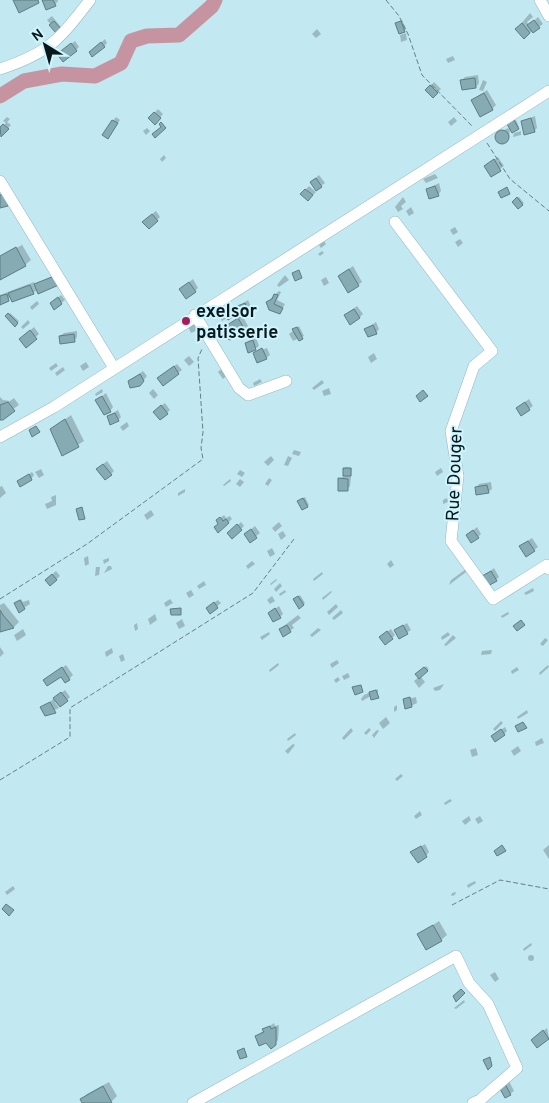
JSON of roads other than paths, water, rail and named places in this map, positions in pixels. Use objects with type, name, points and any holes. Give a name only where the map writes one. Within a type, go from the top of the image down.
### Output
[{"type":"street","points":[[0,70],[37,56],[52,45],[66,32],[90,0]]},
{"type":"street","points":[[540,0],[549,16]]},
{"type":"street","points":[[0,437],[114,368],[549,91]]},
{"type":"street","points":[[0,181],[114,368]]},
{"type":"street","name":"Rue Douger","points":[[395,222],[492,351],[474,366],[451,431],[458,476],[451,541],[493,599],[547,565],[549,569]]},
{"type":"street","points":[[195,315],[239,388],[248,394],[286,381]]},
{"type":"street","points":[[193,1103],[456,956],[469,983],[488,1004],[518,1068],[480,1100],[473,1103]]},
{"type":"waterway","points":[[0,96],[24,81],[62,74],[95,76],[121,63],[131,41],[147,36],[179,35],[212,6],[215,0]]},
{"type":"place","name":"exelsor patisserie","points":[[186,321]]}]
